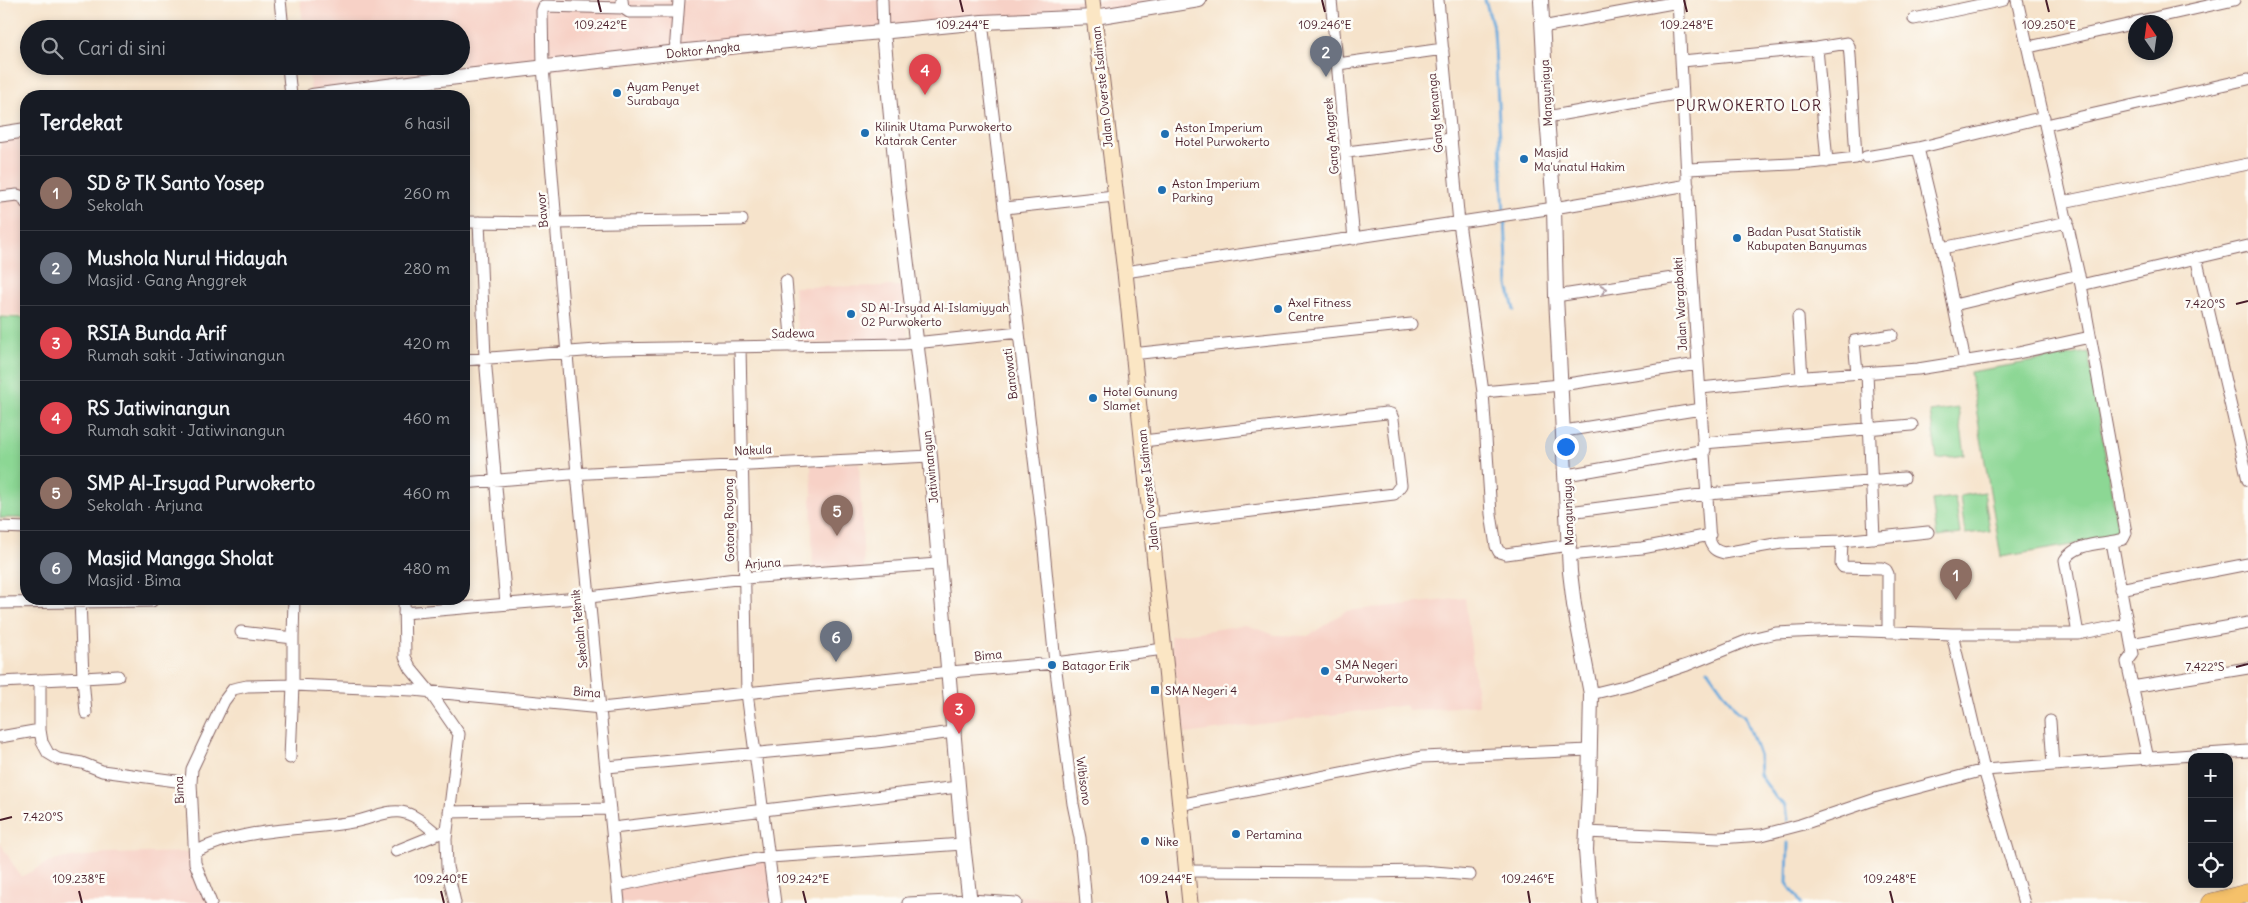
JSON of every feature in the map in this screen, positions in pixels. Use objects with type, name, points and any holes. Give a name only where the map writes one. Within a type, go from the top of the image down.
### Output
[{"type":"main road","name":"Jalan Overste Isdiman","points":[[1092,0],[1114,196],[1125,272],[1190,903]]},
{"type":"main road","points":[[2212,903],[2248,893]]},
{"type":"street","points":[[280,0],[282,20]]},
{"type":"street","points":[[675,53],[679,0]]},
{"type":"street","points":[[882,0],[883,32]]},
{"type":"street","name":"Doktor Angka","points":[[393,90],[543,67],[982,22],[1095,17],[1199,0]]},
{"type":"street","name":"Gang Anggrek","points":[[1331,0],[1354,239]]},
{"type":"street","name":"Gang Kenanga","points":[[1438,0],[1460,223],[1483,392],[1491,514],[1497,549],[1502,554],[1569,550]]},
{"type":"street","name":"Mangunjaya","points":[[1541,0],[1554,208],[1556,296],[1567,474],[1569,550],[1574,605],[1591,694],[1586,832],[1590,903]]},
{"type":"street","points":[[1914,18],[2004,0]]},
{"type":"street","points":[[2017,0],[2080,280],[2126,533],[2123,539],[2077,549],[2068,555],[2065,560],[2078,634]]},
{"type":"street","points":[[2167,15],[2234,0]]},
{"type":"street","points":[[1542,27],[1678,1]]},
{"type":"street","name":"Jalan Wargabakti","points":[[1678,1],[1692,275],[1710,535]]},
{"type":"street","points":[[623,4],[629,12],[678,12]]},
{"type":"street","name":"Bawor","points":[[567,352],[543,67],[542,7],[623,4]]},
{"type":"street","name":"Banowati","points":[[982,22],[1041,518],[1055,664]]},
{"type":"street","points":[[2028,47],[2128,24]]},
{"type":"street","name":"Jatiwinangun","points":[[883,32],[916,344],[930,456],[938,564],[950,672],[953,732],[963,844],[970,901]]},
{"type":"street","points":[[1682,61],[1817,48],[1844,43],[1849,46],[1856,158],[1827,162],[1688,169]]},
{"type":"street","points":[[1817,48],[1827,162]]},
{"type":"street","points":[[1338,64],[1443,49]]},
{"type":"street","points":[[289,75],[290,90]]},
{"type":"street","points":[[1866,157],[1918,148],[2248,79]]},
{"type":"street","points":[[1547,117],[1682,93]]},
{"type":"street","points":[[0,134],[20,131]]},
{"type":"street","points":[[1346,152],[1451,139]]},
{"type":"street","points":[[1918,148],[1942,248],[1965,362]]},
{"type":"street","points":[[2063,202],[2248,164]]},
{"type":"street","points":[[1125,272],[1460,223],[1688,185]]},
{"type":"street","points":[[0,196],[20,196]]},
{"type":"street","points":[[1005,208],[1114,196]]},
{"type":"street","points":[[470,222],[557,224],[742,220]]},
{"type":"street","points":[[479,222],[485,357],[506,604]]},
{"type":"street","points":[[1942,248],[2068,222]]},
{"type":"street","points":[[1954,305],[2196,258],[2248,246]]},
{"type":"street","points":[[2196,258],[2248,480]]},
{"type":"street","points":[[1556,296],[1692,275]]},
{"type":"street","points":[[786,281],[792,347]]},
{"type":"street","points":[[1798,318],[1802,377]]},
{"type":"street","points":[[1132,354],[1411,324]]},
{"type":"street","name":"Sadewa","points":[[470,359],[619,348],[916,344],[1019,332]]},
{"type":"street","points":[[1874,538],[1869,429],[1862,373],[1854,341],[1892,335]]},
{"type":"street","points":[[1701,388],[1802,377],[1918,369],[2018,353],[2090,337]]},
{"type":"street","name":"Gotong Royong","points":[[740,347],[747,693],[775,903]]},
{"type":"street","name":"Sekolah Teknik","points":[[567,352],[577,474],[619,903]]},
{"type":"street","points":[[1483,392],[1561,385],[1698,364]]},
{"type":"street","points":[[1564,431],[1701,409]]},
{"type":"street","points":[[1143,441],[1386,413],[1391,414],[1393,419],[1401,485],[1394,494],[1152,523]]},
{"type":"street","points":[[1567,474],[1705,446],[1912,425]]},
{"type":"street","name":"Nakula","points":[[470,482],[577,474],[930,456]]},
{"type":"street","points":[[1568,512],[1708,494],[1904,478]]},
{"type":"street","points":[[0,527],[20,528]]},
{"type":"street","points":[[1569,550],[1642,548],[1710,535],[1713,547],[1724,553],[1781,543],[1842,541],[1928,532]]},
{"type":"street","points":[[1842,541],[1841,564],[1843,567],[1882,568],[1886,570],[1888,574],[1888,632]]},
{"type":"street","points":[[2112,542],[2133,654],[2127,662],[2148,759]]},
{"type":"street","name":"Arjuna","points":[[404,613],[590,597],[744,578],[938,564]]},
{"type":"street","points":[[2120,589],[2248,564]]},
{"type":"street","points":[[0,603],[20,602]]},
{"type":"street","points":[[80,605],[86,714]]},
{"type":"street","points":[[290,758],[294,685],[294,605]]},
{"type":"street","points":[[404,605],[406,657],[411,670],[430,692],[459,734],[449,812],[442,832],[455,903]]},
{"type":"street","points":[[2131,644],[2248,623]]},
{"type":"street","points":[[1591,694],[1628,685],[1687,665],[1751,639],[1776,633],[1839,630],[1952,634],[2078,634],[2127,624]]},
{"type":"street","points":[[241,632],[293,638]]},
{"type":"street","points":[[1952,634],[1984,770],[2024,903]]},
{"type":"street","name":"Bima","points":[[211,903],[196,863],[191,783],[192,769],[224,701],[233,689],[247,686],[294,685],[430,692],[601,708],[950,672],[1055,664],[1164,649]]},
{"type":"street","name":"Wibisono","points":[[1055,664],[1073,804],[1080,838],[1086,903]]},
{"type":"street","points":[[2132,687],[2248,668]]},
{"type":"street","points":[[0,682],[118,676]]},
{"type":"street","points":[[40,680],[40,730],[44,748],[48,753],[58,759],[82,763],[102,771],[191,783]]},
{"type":"street","points":[[2050,721],[2053,765]]},
{"type":"street","points":[[0,738],[40,730]]},
{"type":"street","points":[[606,767],[876,742],[953,732]]},
{"type":"street","points":[[1180,805],[1422,757],[1590,750]]},
{"type":"street","points":[[1586,832],[1719,838],[1762,835],[1879,798],[1984,770],[2248,751]]},
{"type":"street","points":[[613,828],[958,787]]},
{"type":"street","points":[[449,812],[610,809]]},
{"type":"street","points":[[195,852],[212,844],[239,837],[353,822],[395,812],[414,816],[442,832]]},
{"type":"street","points":[[396,851],[442,832]]},
{"type":"street","points":[[617,886],[700,868],[770,858],[963,844]]},
{"type":"street","points":[[1187,871],[1422,871],[1470,875]]},
{"type":"street","points":[[908,903],[970,901],[1016,903]]},
{"type":"shaded area","points":[[300,0],[1192,0],[1053,19],[369,90],[310,90],[309,75],[470,75],[470,20],[303,20]]},
{"type":"shaded area","points":[[20,131],[20,315],[0,315],[0,134]]},
{"type":"shaded area","name":"SD Al-Irsyad Al-Islamiyyah 02 Purwokerto","points":[[903,286],[909,341],[798,344],[794,287]]},
{"type":"shaded area","points":[[859,463],[864,569],[813,571],[811,495],[820,494],[812,494],[811,464]]},
{"type":"shaded area","name":"SMA Negeri 4 Purwokerto","points":[[1465,598],[1478,705],[1409,711],[1406,705],[1185,734],[1170,636],[1246,625],[1275,635],[1308,636],[1346,611]]},
{"type":"shaded area","points":[[0,843],[21,877],[47,863],[65,858],[107,854],[195,852],[211,903],[0,903]]},
{"type":"shaded area","points":[[770,858],[775,903],[619,903],[617,886]]},
{"type":"shaded area","points":[[971,894],[1076,899],[1092,903],[972,903]]},
{"type":"green space","points":[[0,317],[20,318],[20,518],[0,518]]},
{"type":"green space","points":[[2088,352],[2119,537],[2001,557],[1970,372]]},
{"type":"green space","points":[[1958,408],[1965,455],[1937,459],[1930,412]]},
{"type":"green space","points":[[1984,492],[1990,531],[1965,534],[1960,496]]},
{"type":"green space","points":[[1955,497],[1960,534],[1937,537],[1932,500]]},
{"type":"waterway","points":[[1485,0],[1494,30],[1504,213]]},
{"type":"waterway","points":[[1505,219],[1508,285],[1514,310]]},
{"type":"waterway","points":[[1708,670],[1737,711],[1745,716],[1759,755],[1760,775],[1776,798],[1785,806],[1787,820]]},
{"type":"waterway","points":[[1788,843],[1787,883],[1801,903]]},
{"type":"place","name":"Mushola Nurul Hidayah","points":[[1326,77]]},
{"type":"place","name":"Ayam Penyet Surabaya","points":[[617,93]]},
{"type":"place","name":"RS Jatiwinangun","points":[[925,95]]},
{"type":"place","name":"Kilinik Utama Purwokerto Katarak Center","points":[[865,133]]},
{"type":"place","name":"Aston Imperium Hotel Purwokerto","points":[[1165,134]]},
{"type":"place","name":"Masjid Ma'unatul Hakim","points":[[1524,159]]},
{"type":"place","name":"Aston Imperium Parking","points":[[1162,190]]},
{"type":"place","name":"Badan Pusat Statistik Kabupaten Banyumas","points":[[1737,238]]},
{"type":"place","name":"Axel Fitness Centre","points":[[1278,309]]},
{"type":"place","name":"SD Al-Irsyad Al-Islamiyyah 02 Purwokerto","points":[[851,314]]},
{"type":"place","name":"Hotel Gunung Slamet","points":[[1093,398]]},
{"type":"place","name":"SMP Al-Irsyad Purwokerto","points":[[837,536]]},
{"type":"place","name":"SD & TK Santo Yosep","points":[[1956,600]]},
{"type":"place","name":"Masjid Mangga Sholat","points":[[836,662]]},
{"type":"place","name":"Batagor Erik","points":[[1052,665]]},
{"type":"place","name":"SMA Negeri 4 Purwokerto","points":[[1325,671]]},
{"type":"place","name":"SMA Negeri 4","points":[[1155,690]]},
{"type":"place","name":"RSIA Bunda Arif","points":[[959,734]]},
{"type":"place","name":"Pertamina","points":[[1236,834]]},
{"type":"place","name":"Nike","points":[[1145,841]]},
{"type":"district","name":"PURWOKERTO LOR","points":[[1749,105]]}]
